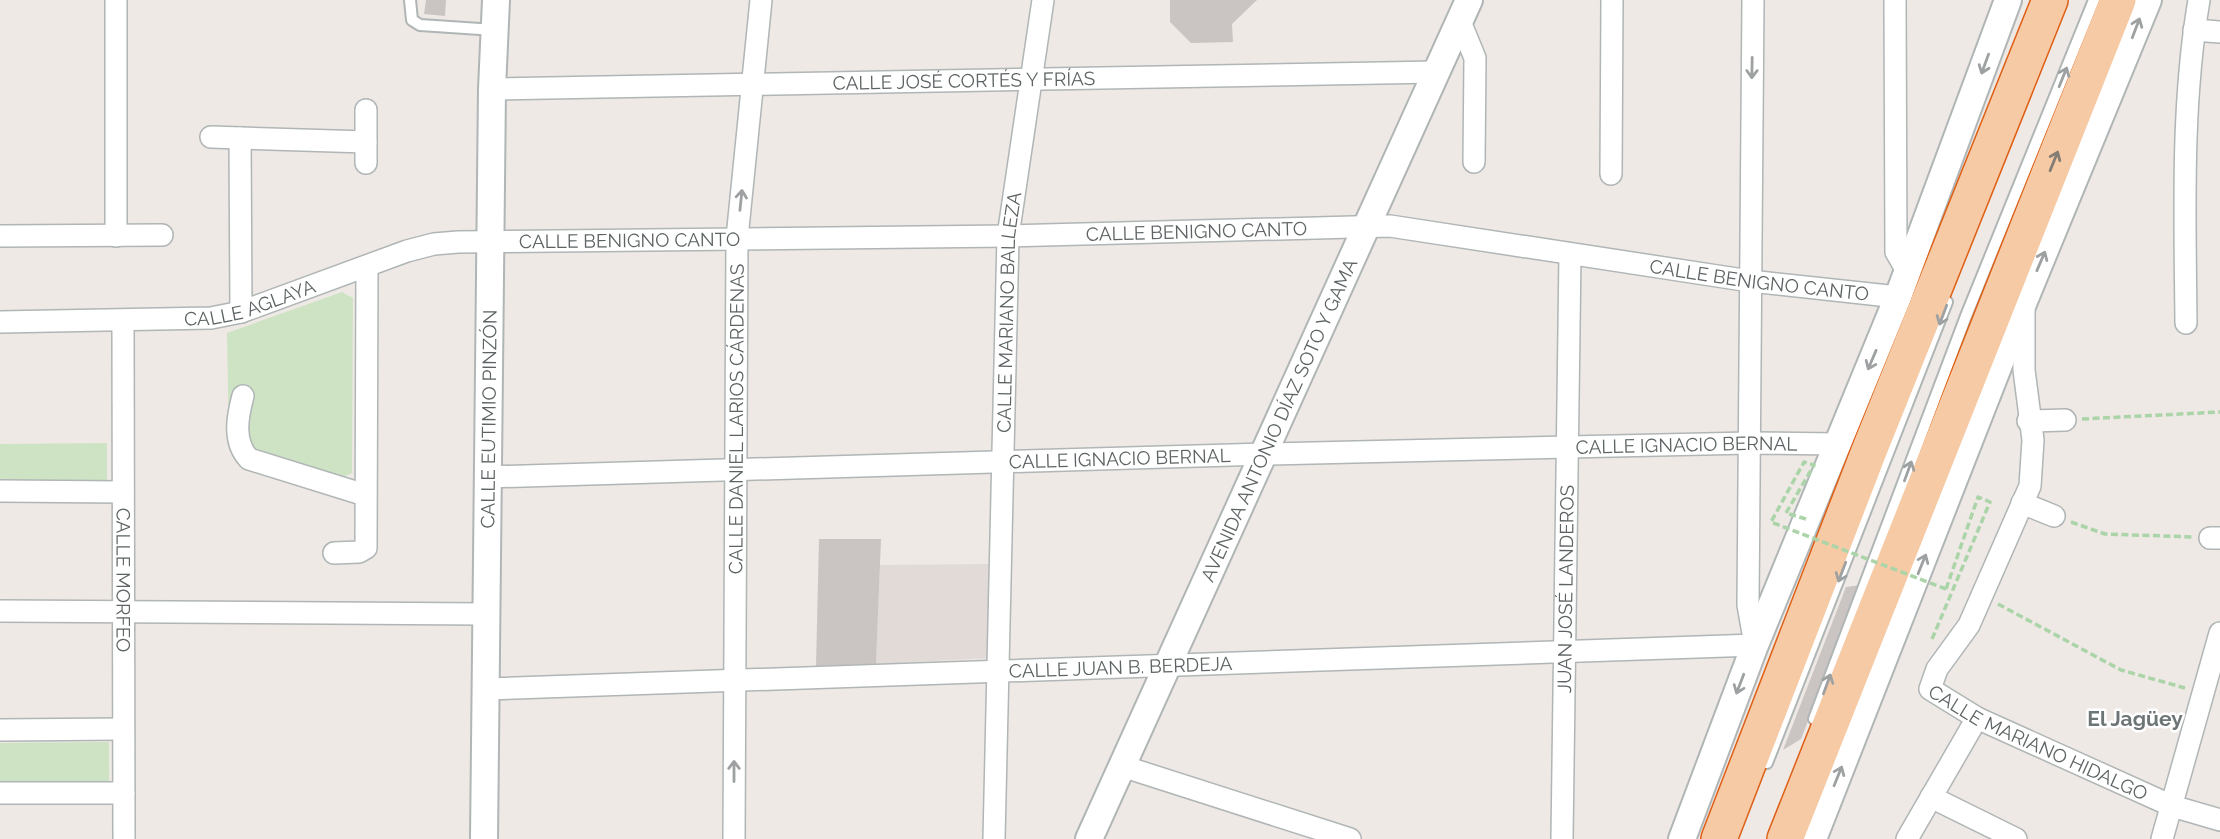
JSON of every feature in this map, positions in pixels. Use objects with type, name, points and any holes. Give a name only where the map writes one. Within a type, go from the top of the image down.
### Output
[{"type":"highway","points":[[1719,839],[1869,451],[2050,0]]},
{"type":"highway","points":[[1785,839],[2118,0]]},
{"type":"street","points":[[117,0],[117,236]]},
{"type":"street","name":"CALLE EUTIMIO PINZÓN","points":[[484,839],[492,89],[496,0]]},
{"type":"street","name":"CALLE DANIEL LARIOS CÁRDENAS","points":[[734,839],[737,238],[761,0]]},
{"type":"street","name":"CALLE MARIANO BALLEZA","points":[[994,839],[1008,236],[1043,0]]},
{"type":"street","points":[[1611,174],[1612,0]]},
{"type":"street","points":[[1753,0],[1748,605],[1755,645]]},
{"type":"street","points":[[1895,0],[1896,252],[1907,271]]},
{"type":"street","points":[[1682,839],[1755,645],[1898,297],[2008,0]]},
{"type":"street","points":[[1813,839],[2024,301],[2148,0]]},
{"type":"street","points":[[2186,323],[2184,200],[2194,30],[2199,0]]},
{"type":"street","points":[[1464,9],[1475,58],[1474,162]]},
{"type":"street","name":"AVENIDA ANTONIO DÍAZ SOTO Y GAMA","points":[[1089,839],[1464,9]]},
{"type":"street","points":[[2194,30],[2220,32]]},
{"type":"street","points":[[2067,128],[2121,68]]},
{"type":"street","name":"CALLE JOSÉ CORTÉS Y FRÍAS","points":[[492,89],[1030,77],[1436,72]]},
{"type":"street","points":[[211,137],[366,153],[366,110]]},
{"type":"street","points":[[240,138],[241,312]]},
{"type":"street","name":"CALLE BENIGNO CANTO","points":[[491,242],[1008,236],[1390,226],[1750,281],[1898,297]]},
{"type":"street","points":[[0,236],[162,235]]},
{"type":"street","name":"CALLE AGLAYA","points":[[0,322],[211,318],[241,312],[434,244],[491,242]]},
{"type":"street","name":"JUAN JOSÉ LANDEROS","points":[[1562,839],[1570,254]]},
{"type":"street","points":[[334,553],[359,552],[366,548],[367,267]]},
{"type":"street","name":"CALLE MARIANO HIDALGO","points":[[2024,301],[2024,370],[2028,421],[2033,440],[2030,475],[2022,503],[1969,625],[1937,669],[1930,689],[1977,718],[2172,806],[2220,820]]},
{"type":"street","name":"CALLE MORFEO","points":[[123,321],[124,839]]},
{"type":"street","points":[[243,396],[238,413],[238,443],[249,459],[365,495]]},
{"type":"street","points":[[2028,421],[2065,420]]},
{"type":"street","name":"CALLE IGNACIO BERNAL","points":[[488,477],[1265,454],[1749,443],[1837,444]]},
{"type":"street","points":[[0,491],[123,492]]},
{"type":"street","points":[[2022,503],[2054,516]]},
{"type":"street","points":[[0,611],[123,609],[486,614]]},
{"type":"street","points":[[2162,839],[2220,633]]},
{"type":"street","name":"CALLE JUAN B. BERDEJA","points":[[486,689],[1755,645]]},
{"type":"street","points":[[1907,839],[1977,718]]},
{"type":"street","points":[[0,730],[123,729]]},
{"type":"street","points":[[1122,766],[1350,839]]},
{"type":"street","points":[[0,793],[124,793]]},
{"type":"street","points":[[1931,797],[2017,839]]},
{"type":"lane","points":[[410,0],[412,20],[421,25],[495,30]]},
{"type":"lane","points":[[1809,733],[1966,316],[2094,0]]},
{"type":"lane","points":[[1763,774],[1950,297]]},
{"type":"path","points":[[2065,420],[2220,412]]},
{"type":"path","points":[[1806,519],[1786,513],[1814,465],[1804,462],[1771,522],[1946,589],[1978,497],[1990,502],[1950,604],[1930,644]]},
{"type":"path","points":[[2054,516],[2105,534],[2215,538]]},
{"type":"path","points":[[1981,596],[2121,670],[2203,693]]},
{"type":"shaded area","points":[[994,564],[991,658],[876,664],[880,565]]},
{"type":"green space","points":[[342,292],[353,298],[352,473],[337,480],[229,444],[227,333]]},
{"type":"green space","points":[[107,443],[107,481],[0,482],[0,444]]},
{"type":"green space","points":[[109,742],[109,784],[0,785],[0,743]]},
{"type":"building","points":[[426,0],[446,0],[445,16],[424,14]]},
{"type":"building","points":[[1170,0],[1257,0],[1232,24],[1233,42],[1191,43],[1170,22]]},
{"type":"building","points":[[819,539],[881,539],[876,664],[816,666]]},
{"type":"building","points":[[1861,585],[1801,739],[1783,750],[1846,587]]},
{"type":"district","name":"El Jagüey","points":[[2135,719]]}]
